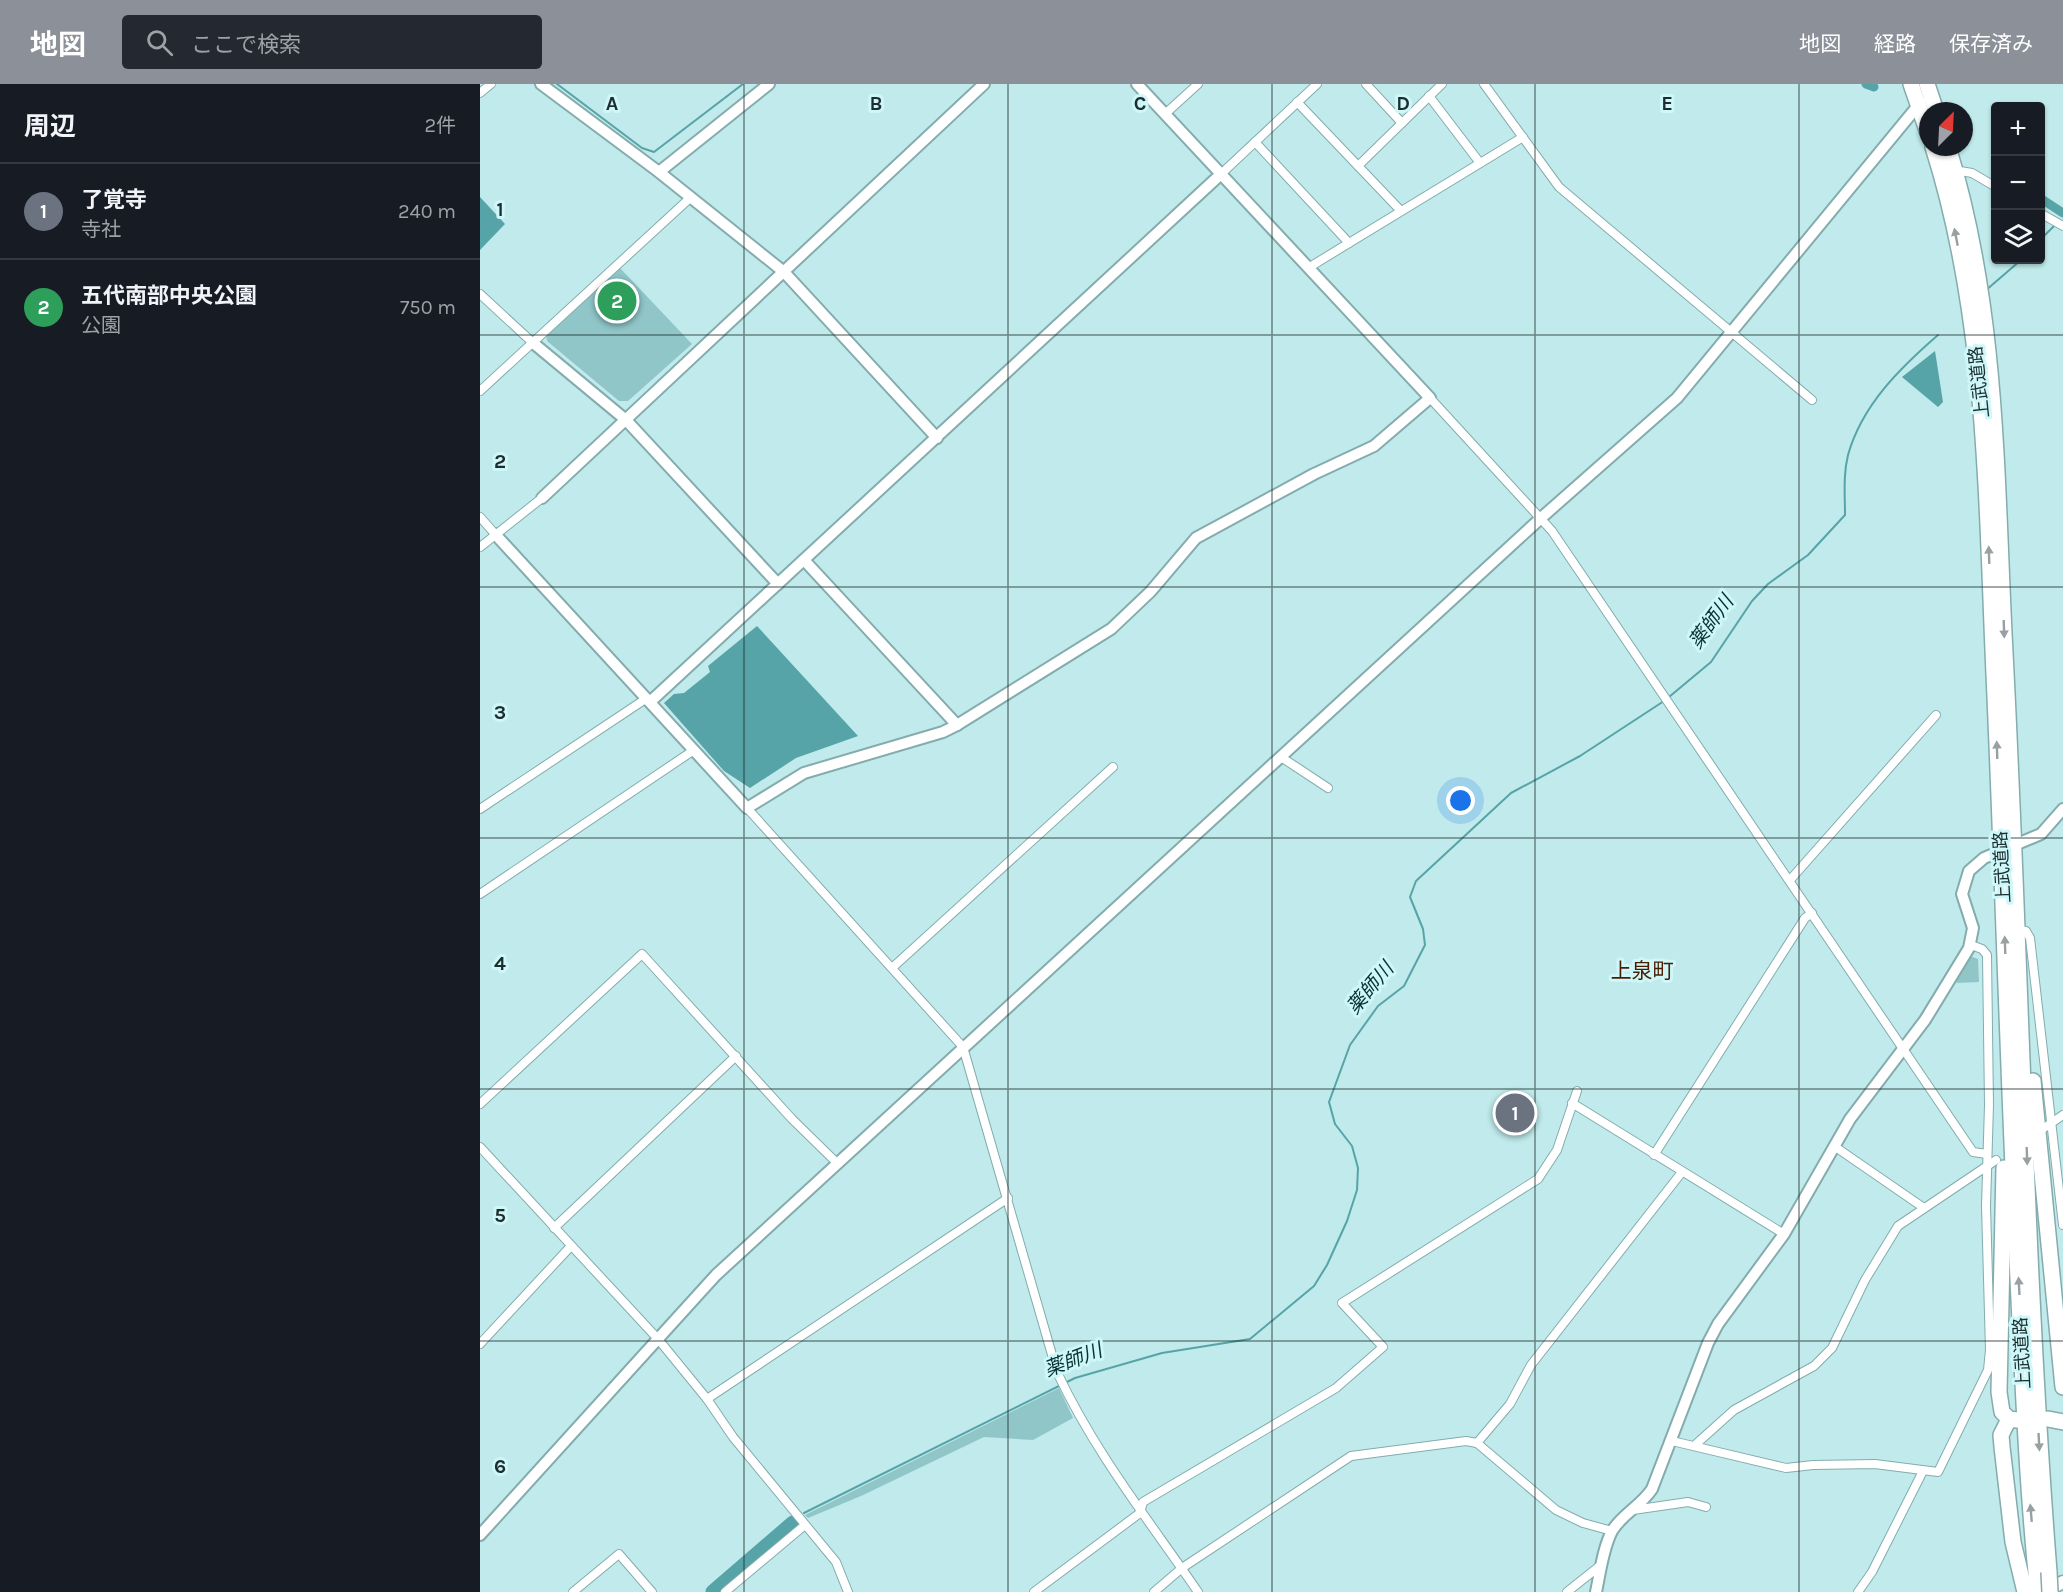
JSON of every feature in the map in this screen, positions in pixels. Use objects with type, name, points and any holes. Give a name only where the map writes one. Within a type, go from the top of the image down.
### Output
[{"type":"highway","points":[[1911,84],[1919,105]]},
{"type":"highway","points":[[1929,86],[1933,102]]},
{"type":"highway","name":"上武道路","points":[[1936,156],[1948,195],[1968,294],[1979,324]]},
{"type":"highway","name":"上武道路","points":[[1950,156],[1980,285],[1979,324],[1998,476],[2014,986],[2036,1384],[2033,1578],[2038,1592]]},
{"type":"highway","name":"上武道路","points":[[2009,849],[2019,930],[2014,986]]},
{"type":"highway","points":[[2014,986],[2027,1016],[2063,1387]]},
{"type":"highway","points":[[2014,986],[2002,1042],[2004,1132],[1999,1378],[2002,1412],[2013,1420],[2001,1435],[2013,1542],[2033,1578]]},
{"type":"highway","name":"上武道路","points":[[2033,1578],[2050,1592]]},
{"type":"main road","points":[[2044,1592],[2063,1582]]},
{"type":"street","points":[[480,93],[491,84]]},
{"type":"street","points":[[541,84],[658,172],[784,272],[937,438]]},
{"type":"street","points":[[658,172],[769,84]]},
{"type":"street","points":[[480,547],[542,498],[984,84]]},
{"type":"street","points":[[1137,84],[1541,518],[1905,1048],[1973,1152],[1987,1154]]},
{"type":"street","points":[[1165,114],[1198,84]]},
{"type":"street","points":[[480,809],[649,699],[937,438],[1317,84]]},
{"type":"street","points":[[1366,84],[1402,123]]},
{"type":"street","points":[[1358,166],[1442,84]]},
{"type":"street","points":[[1484,84],[1559,186],[1812,400]]},
{"type":"street","points":[[1921,102],[1929,86]]},
{"type":"street","points":[[1429,96],[1480,163]]},
{"type":"street","points":[[1297,102],[1401,211]]},
{"type":"street","points":[[481,1533],[716,1275],[1541,518],[1677,398],[1919,105]]},
{"type":"street","points":[[1308,268],[1523,137]]},
{"type":"street","points":[[1255,142],[1349,243]]},
{"type":"street","points":[[1954,170],[1972,173],[1991,184]]},
{"type":"street","points":[[480,391],[690,198]]},
{"type":"street","points":[[2045,216],[2059,224]]},
{"type":"street","points":[[480,294],[532,342],[626,420],[778,584]]},
{"type":"street","points":[[747,808],[804,773],[943,732],[957,725],[1111,629],[1151,591],[1196,538],[1314,474],[1374,446],[1430,398]]},
{"type":"street","points":[[480,517],[649,699],[963,1047],[1057,1372],[1078,1418],[1140,1513],[1198,1592]]},
{"type":"street","points":[[804,560],[957,725]]},
{"type":"street","points":[[1790,880],[1936,715]]},
{"type":"street","points":[[480,894],[694,750]]},
{"type":"street","points":[[1281,757],[1328,788]]},
{"type":"street","points":[[892,968],[1113,767]]},
{"type":"street","points":[[1596,1592],[1612,1532],[1644,1502],[1652,1489],[1708,1343],[1718,1324],[1784,1234],[1850,1119],[1905,1048],[1971,945],[1973,928],[1963,900],[1962,886],[1969,871],[1978,861],[2047,830],[2063,809]]},
{"type":"street","points":[[1654,1155],[1805,918],[1812,913]]},
{"type":"street","points":[[2019,930],[2026,932],[2030,938],[2063,1225]]},
{"type":"street","points":[[1672,1441],[1786,1468],[1875,1464],[1938,1472],[1988,1370],[1990,1339],[1987,955],[1982,949],[1971,945]]},
{"type":"street","points":[[480,1104],[642,954],[792,1119],[838,1164]]},
{"type":"street","points":[[554,1228],[736,1056]]},
{"type":"street","points":[[1034,1592],[1140,1513],[1143,1502],[1336,1388],[1383,1347],[1342,1302],[1538,1179],[1557,1150],[1577,1091]]},
{"type":"street","points":[[1572,1103],[1784,1234]]},
{"type":"street","points":[[2044,1128],[2063,1115]]},
{"type":"street","points":[[1834,1146],[1924,1208]]},
{"type":"street","points":[[480,1147],[658,1339],[707,1399],[733,1437],[840,1568],[848,1592]]},
{"type":"street","points":[[1695,1445],[1734,1410],[1814,1366],[1832,1348],[1865,1280],[1898,1226],[1996,1160]]},
{"type":"street","points":[[1477,1443],[1510,1404],[1531,1365],[1682,1172]]},
{"type":"street","points":[[707,1399],[1008,1198]]},
{"type":"street","points":[[480,1344],[571,1246]]},
{"type":"street","points":[[1154,1592],[1182,1568],[1351,1456],[1466,1441],[1477,1443],[1556,1510],[1583,1523],[1612,1532]]},
{"type":"street","points":[[1858,1592],[1872,1572],[1923,1471]]},
{"type":"street","points":[[1634,1510],[1688,1502],[1706,1507]]},
{"type":"street","points":[[725,1592],[805,1525]]},
{"type":"street","points":[[573,1592],[619,1554],[651,1592]]},
{"type":"street","points":[[1567,1592],[1602,1563]]},
{"type":"shaded area","points":[[480,197],[505,224],[480,250]]},
{"type":"shaded area","points":[[619,267],[692,344],[628,401],[619,401],[547,341],[546,334]]},
{"type":"shaded area","points":[[1935,351],[1943,402],[1938,407],[1902,377]]},
{"type":"shaded area","points":[[757,626],[858,736],[796,758],[750,788],[724,771],[664,703],[674,694],[684,693],[710,672],[708,666]]},
{"type":"shaded area","points":[[1970,956],[1978,959],[1979,982],[1957,983],[1956,978]]},
{"type":"shaded area","points":[[1059,1388],[1073,1418],[1033,1440],[984,1437],[861,1496],[808,1518],[805,1515]]},
{"type":"waterway","points":[[557,84],[642,148],[654,152],[743,84]]},
{"type":"waterway","points":[[1866,84],[1874,87]]},
{"type":"waterway","points":[[2045,201],[2063,213]]},
{"type":"waterway","name":"薬師川","points":[[2045,235],[2055,225]]},
{"type":"waterway","name":"薬師川","points":[[1985,291],[2016,264]]},
{"type":"waterway","name":"薬師川","points":[[1669,697],[1711,662],[1752,601],[1768,584],[1808,555],[1845,515],[1846,463],[1854,437],[1884,389],[1938,335]]},
{"type":"waterway","name":"薬師川","points":[[804,1513],[1075,1378],[1162,1353],[1250,1339],[1314,1286],[1327,1265],[1347,1221],[1357,1190],[1358,1168],[1352,1146],[1335,1124],[1329,1102],[1350,1045],[1378,1006],[1404,986],[1425,945],[1423,929],[1410,897],[1416,881],[1511,793],[1580,756],[1664,701]]},
{"type":"waterway","name":"薬師川","points":[[713,1592],[793,1523]]},
{"type":"place","name":"五代南部中央公園","points":[[617,301]]},
{"type":"place","name":"了覚寺","points":[[1515,1113]]},
{"type":"district","name":"上泉町","points":[[1642,971]]}]
